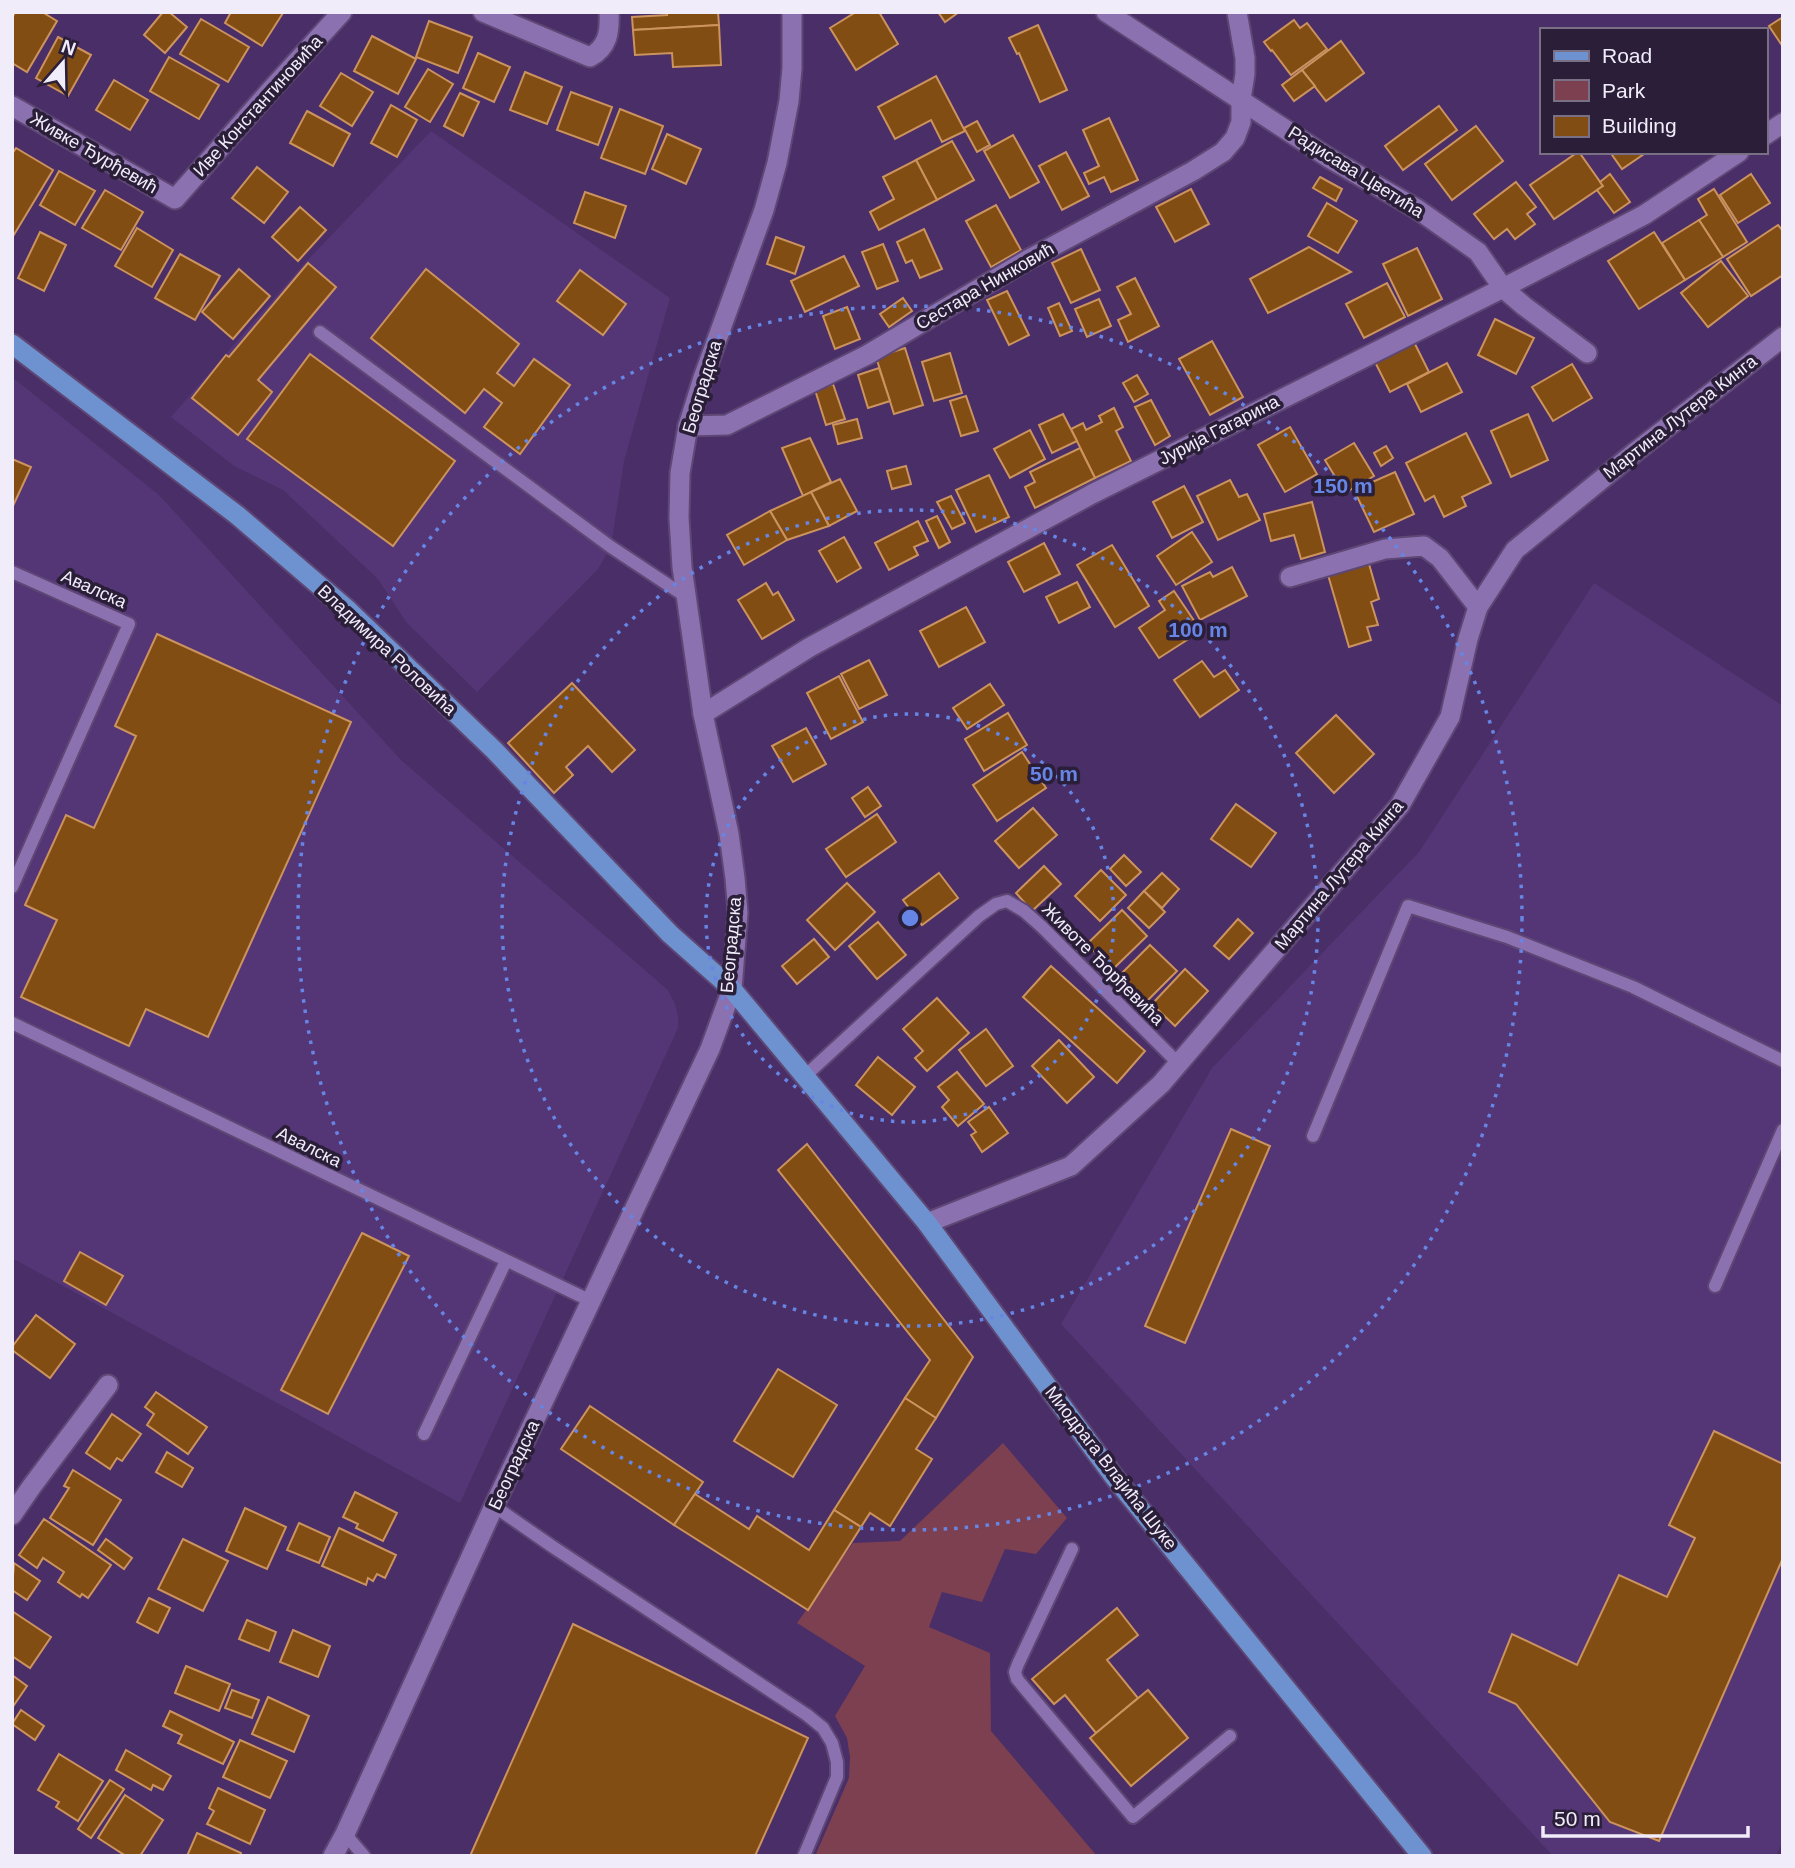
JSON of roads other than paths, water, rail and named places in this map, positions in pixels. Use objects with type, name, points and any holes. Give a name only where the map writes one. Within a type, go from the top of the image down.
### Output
[{"type":"main road","name":"Владимира Роловића","points":[[12,344],[237,515],[348,610],[494,750],[670,934],[732,989]]},
{"type":"main road","name":"Миодрага Влајића Шуке","points":[[732,989],[927,1223],[1115,1478],[1422,1856]]},
{"type":"street","name":"Иве Константиновића","points":[[175,200],[342,12]]},
{"type":"street","points":[[483,12],[590,57],[600,51],[605,42],[610,23],[609,12]]},
{"type":"street","name":"Београдска","points":[[333,1856],[494,1506],[710,1049],[732,989],[737,913],[735,877],[729,834],[703,714],[685,596],[679,518],[680,473],[688,426],[703,377],[764,209],[777,163],[789,101],[792,12]]},
{"type":"street","name":"Радисава Цветића","points":[[1106,12],[1329,158],[1416,209],[1478,252],[1503,288],[1587,353]]},
{"type":"street","name":"Сестара Нинковић","points":[[688,426],[727,425],[856,361],[1029,259],[1193,171],[1223,152],[1235,138],[1241,122],[1245,66],[1237,12]]},
{"type":"street","name":"Живке Ђурђевић","points":[[12,106],[175,200]]},
{"type":"street","points":[[1767,134],[1783,123]]},
{"type":"street","name":"Јурија Гагарина","points":[[703,714],[810,647],[1092,494],[1644,215],[1735,154]]},
{"type":"street","name":"Мартина Лутера Кинга","points":[[927,1223],[1071,1166],[1161,1084],[1400,805],[1450,717],[1478,607],[1515,551],[1633,453],[1783,337]]},
{"type":"street","points":[[1290,577],[1385,549],[1424,546],[1440,558],[1478,607]]},
{"type":"street","points":[[12,1515],[108,1385]]},
{"type":"lane","points":[[320,332],[611,547],[685,596]]},
{"type":"lane","name":"Авалска","points":[[12,572],[130,624],[12,887]]},
{"type":"lane","name":"Животе Ђорђевића","points":[[805,1076],[979,916],[996,904],[1007,901],[1024,911],[1179,1064]]},
{"type":"lane","points":[[1313,1136],[1408,906],[1507,937],[1633,987],[1783,1061]]},
{"type":"lane","name":"Авалска","points":[[12,1023],[591,1301]]},
{"type":"lane","points":[[1714,1286],[1783,1130]]},
{"type":"lane","points":[[424,1434],[506,1261]]},
{"type":"lane","points":[[494,1506],[824,1728],[835,1752],[837,1777],[804,1856]]},
{"type":"lane","points":[[1072,1549],[1015,1672],[1017,1679],[1070,1743],[1133,1817],[1230,1736]]},
{"type":"lane","points":[[345,1834],[364,1856]]}]
